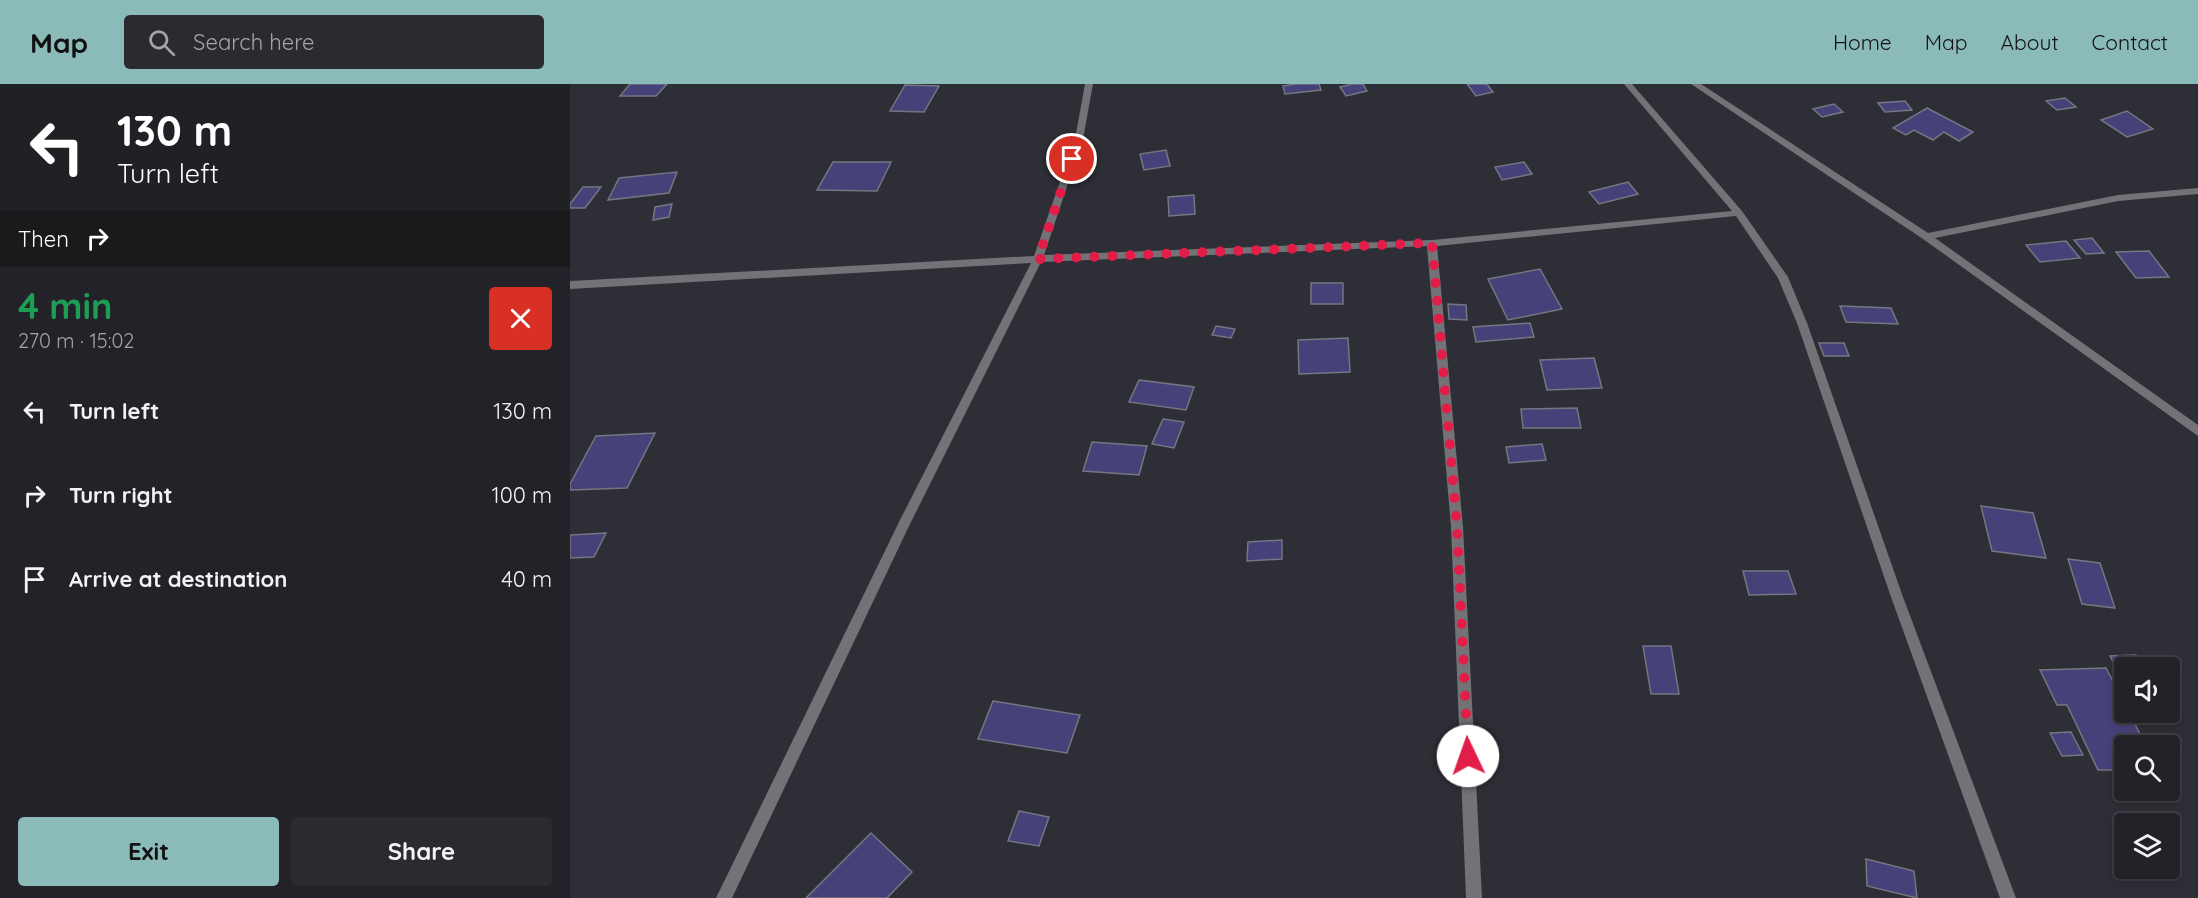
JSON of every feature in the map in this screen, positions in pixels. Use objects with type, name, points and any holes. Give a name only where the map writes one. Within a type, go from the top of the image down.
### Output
[{"type":"street","points":[[724,898],[904,524],[1038,259],[1079,139],[1089,84]]},
{"type":"street","points":[[1628,84],[1739,213],[1783,277],[1802,323],[1897,597],[2008,898]]},
{"type":"street","points":[[1695,84],[1926,237],[2198,431]]},
{"type":"street","points":[[1926,237],[2118,198],[2198,191]]},
{"type":"street","points":[[570,285],[1038,259],[1432,243],[1739,213]]},
{"type":"street","points":[[1432,243],[1457,527],[1474,898]]},
{"type":"building","points":[[630,84],[667,84],[656,96],[620,96]]},
{"type":"building","points":[[1319,84],[1321,90],[1285,94],[1283,86]]},
{"type":"building","points":[[1363,84],[1367,91],[1346,96],[1340,87]]},
{"type":"building","points":[[1467,84],[1487,84],[1493,92],[1476,96]]},
{"type":"building","points":[[905,85],[939,86],[924,112],[890,111]]},
{"type":"building","points":[[2065,98],[2076,107],[2057,110],[2046,101]]},
{"type":"building","points":[[1905,101],[1912,110],[1885,112],[1878,103]]},
{"type":"building","points":[[1834,104],[1843,112],[1822,117],[1813,109]]},
{"type":"building","points":[[1927,108],[1973,132],[1959,141],[1944,132],[1933,140],[1914,130],[1906,135],[1893,128]]},
{"type":"building","points":[[2127,111],[2153,129],[2127,137],[2101,120]]},
{"type":"building","points":[[1166,150],[1170,166],[1144,170],[1140,154]]},
{"type":"building","points":[[833,162],[891,162],[877,191],[817,190]]},
{"type":"building","points":[[1524,162],[1532,174],[1502,180],[1495,167]]},
{"type":"building","points":[[677,172],[669,193],[608,200],[619,178]]},
{"type":"building","points":[[1628,182],[1638,194],[1599,204],[1589,192]]},
{"type":"building","points":[[583,187],[601,187],[585,208],[570,208],[570,204]]},
{"type":"building","points":[[1194,195],[1195,214],[1169,216],[1168,197]]},
{"type":"building","points":[[672,204],[669,217],[653,220],[655,207]]},
{"type":"building","points":[[2092,238],[2104,253],[2086,254],[2074,240]]},
{"type":"building","points":[[2066,241],[2080,258],[2040,262],[2026,245]]},
{"type":"building","points":[[2149,251],[2169,277],[2136,278],[2116,252]]},
{"type":"building","points":[[1540,269],[1562,309],[1508,320],[1488,279]]},
{"type":"building","points":[[1311,283],[1343,283],[1343,304],[1311,304]]},
{"type":"building","points":[[1448,304],[1466,305],[1467,320],[1449,319]]},
{"type":"building","points":[[1840,306],[1891,308],[1898,324],[1846,322]]},
{"type":"building","points":[[1530,323],[1534,337],[1476,342],[1473,327]]},
{"type":"building","points":[[1216,326],[1235,329],[1231,338],[1212,335]]},
{"type":"building","points":[[1348,338],[1350,372],[1299,374],[1298,340]]},
{"type":"building","points":[[1819,343],[1844,343],[1849,356],[1824,356]]},
{"type":"building","points":[[1594,358],[1602,388],[1547,390],[1540,360]]},
{"type":"building","points":[[1139,380],[1194,387],[1186,410],[1129,402]]},
{"type":"building","points":[[1577,408],[1581,428],[1523,428],[1521,409]]},
{"type":"building","points":[[1163,419],[1184,422],[1174,448],[1152,444]]},
{"type":"building","points":[[655,433],[627,488],[570,490],[570,484],[596,436]]},
{"type":"building","points":[[1092,442],[1147,446],[1139,475],[1083,471]]},
{"type":"building","points":[[1542,444],[1546,460],[1509,463],[1506,447]]},
{"type":"building","points":[[1981,506],[2033,513],[2046,558],[1992,551]]},
{"type":"building","points":[[606,533],[594,557],[570,558],[570,535]]},
{"type":"building","points":[[1282,540],[1282,559],[1247,561],[1248,542]]},
{"type":"building","points":[[2068,559],[2100,563],[2115,608],[2082,604]]},
{"type":"building","points":[[1743,571],[1788,571],[1796,594],[1749,595]]},
{"type":"building","points":[[1643,646],[1671,646],[1679,694],[1651,694]]},
{"type":"building","points":[[2136,655],[2137,657],[2114,657],[2114,664],[2110,656]]},
{"type":"building","points":[[2106,668],[2114,683],[2114,723],[2134,723],[2140,735],[2114,735],[2114,770],[2098,770],[2067,705],[2057,705],[2040,670]]},
{"type":"building","points":[[993,701],[1080,715],[1067,753],[978,739]]},
{"type":"building","points":[[2071,732],[2083,755],[2062,756],[2050,733]]},
{"type":"building","points":[[1019,811],[1049,817],[1039,846],[1008,841]]},
{"type":"building","points":[[871,833],[912,872],[887,898],[806,898]]},
{"type":"building","points":[[1866,859],[1914,871],[1917,898],[1867,886]]},
{"type":"route","points":[[1072,159],[1038,259],[1432,243],[1457,527],[1468,756]]}]
